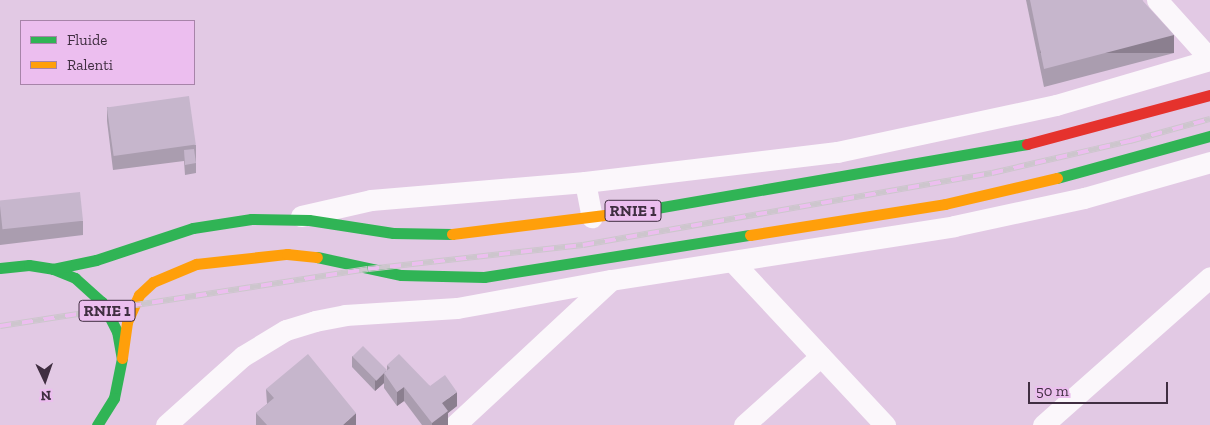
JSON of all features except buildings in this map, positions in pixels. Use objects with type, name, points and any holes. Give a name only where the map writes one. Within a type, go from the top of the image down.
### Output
[{"type":"highway","name":"RNIE 1","points":[[53,269],[96,260],[193,228],[251,218],[290,218],[424,234],[486,232],[592,217],[907,169],[1075,133],[1210,95]]},
{"type":"highway","name":"RNIE 1","points":[[97,425],[114,398],[127,322],[139,295],[153,282],[196,264],[287,254],[332,259],[401,275],[484,277],[946,204],[1030,185],[1210,136]]},
{"type":"highway","name":"RNIE 1","points":[[2,267],[29,264],[53,269],[75,278],[102,302],[117,331],[122,358]]},
{"type":"street","points":[[290,218],[371,200],[585,182],[818,154],[893,141],[1056,105],[1210,59],[1157,0]]},
{"type":"street","points":[[166,425],[243,356],[293,328],[345,315],[457,308],[612,280],[733,262],[1017,213],[1084,198],[1210,162]]},
{"type":"street","points":[[585,182],[592,217]]},
{"type":"street","points":[[733,262],[885,425]]},
{"type":"street","points":[[1043,425],[1210,277]]},
{"type":"street","points":[[455,425],[612,280]]},
{"type":"street","points":[[744,425],[821,356]]},
{"type":"railway","points":[[0,326],[368,269],[583,245],[992,173],[1130,141],[1210,119]]},
{"type":"traffic: fast","points":[[1057,178],[1210,136]]},
{"type":"traffic: fast","points":[[645,210],[1027,144]]},
{"type":"traffic: fast","points":[[53,269],[96,260],[193,228],[251,219],[309,220],[393,233],[452,234]]},
{"type":"traffic: fast","points":[[317,257],[401,275],[484,277],[750,235]]},
{"type":"traffic: fast","points":[[0,268],[29,265],[53,269],[75,278],[102,302],[117,331],[122,358],[114,398],[97,425]]},
{"type":"traffic: slow","points":[[750,235],[945,204],[1057,178]]},
{"type":"traffic: slow","points":[[452,234],[645,210]]},
{"type":"traffic: slow","points":[[122,358],[127,322],[139,295],[153,282],[196,264],[287,254],[317,257]]},
{"type":"traffic: jam","points":[[1027,144],[1210,95]]}]
